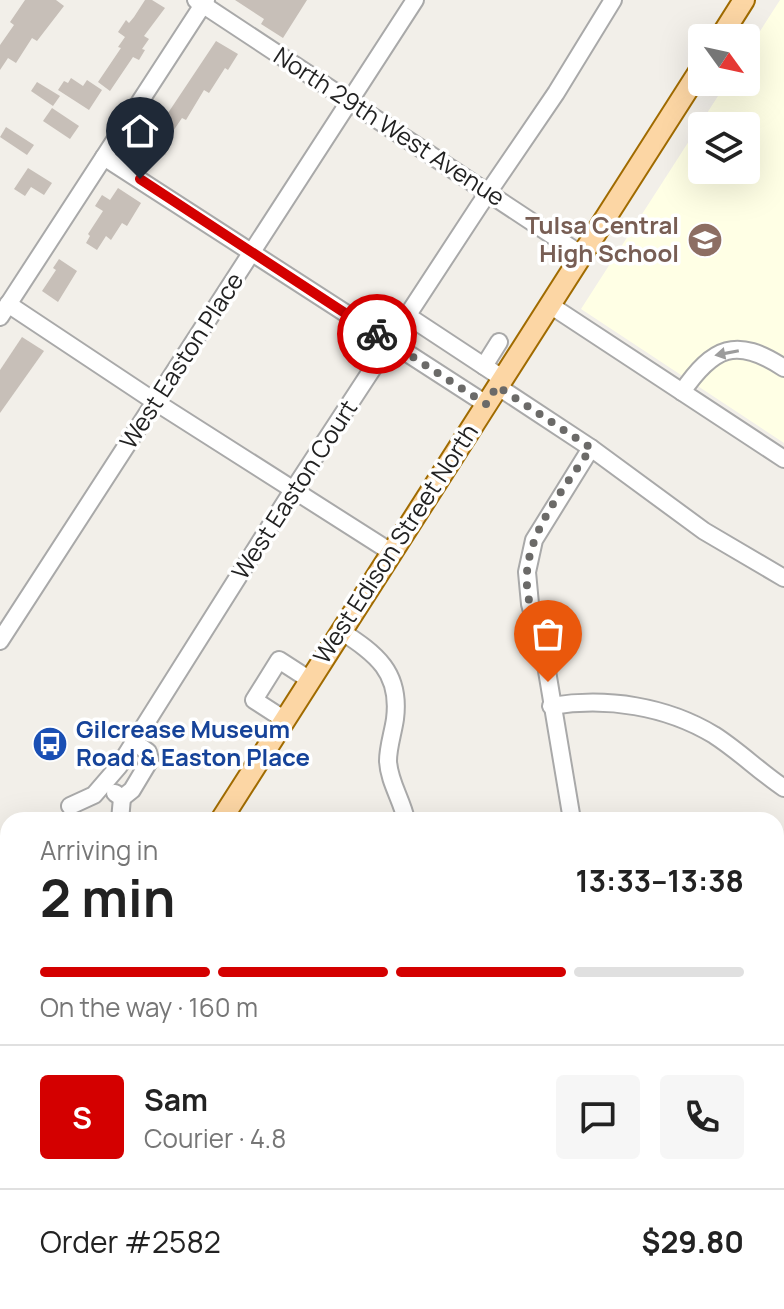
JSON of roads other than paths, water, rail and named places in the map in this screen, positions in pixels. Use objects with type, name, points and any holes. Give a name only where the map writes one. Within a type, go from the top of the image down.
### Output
[{"type":"main road","points":[[729,24],[744,0]]},
{"type":"main road","name":"West Edison Street North","points":[[226,812],[688,89]]},
{"type":"street","name":"West Easton Place","points":[[0,641],[415,0]]},
{"type":"street","name":"West Easton Court","points":[[70,806],[94,795],[105,785],[134,742],[294,490],[556,93],[613,0]]},
{"type":"street","name":"North 29th West Avenue","points":[[202,2],[582,255]]},
{"type":"street","points":[[202,2],[4,310],[391,552]]},
{"type":"street","points":[[104,157],[456,384],[495,389],[591,448],[704,531],[784,578]]},
{"type":"street","points":[[550,305],[784,459]]},
{"type":"street","points":[[408,316],[478,362],[495,389]]},
{"type":"street","points":[[456,384],[499,342]]},
{"type":"street","points":[[682,392],[696,372],[715,354],[732,351],[759,353],[784,368]]},
{"type":"street","points":[[571,812],[545,659],[530,604],[527,572],[534,540],[591,448]]},
{"type":"street","points":[[341,631],[371,651],[389,674],[395,717],[388,758],[403,812]]},
{"type":"street","points":[[285,720],[254,700],[279,660],[310,680]]},
{"type":"street","points":[[551,706],[611,703],[664,713],[714,736],[784,788]]},
{"type":"street","points":[[121,812],[122,798],[132,790],[150,760],[148,752],[134,742]]},
{"type":"street","points":[[105,785],[122,798]]},
{"type":"place","name":"Tulsa Central High School","points":[[705,240]]},
{"type":"place","name":"Gilcrease Museum Road & Easton Place","points":[[50,744]]}]
